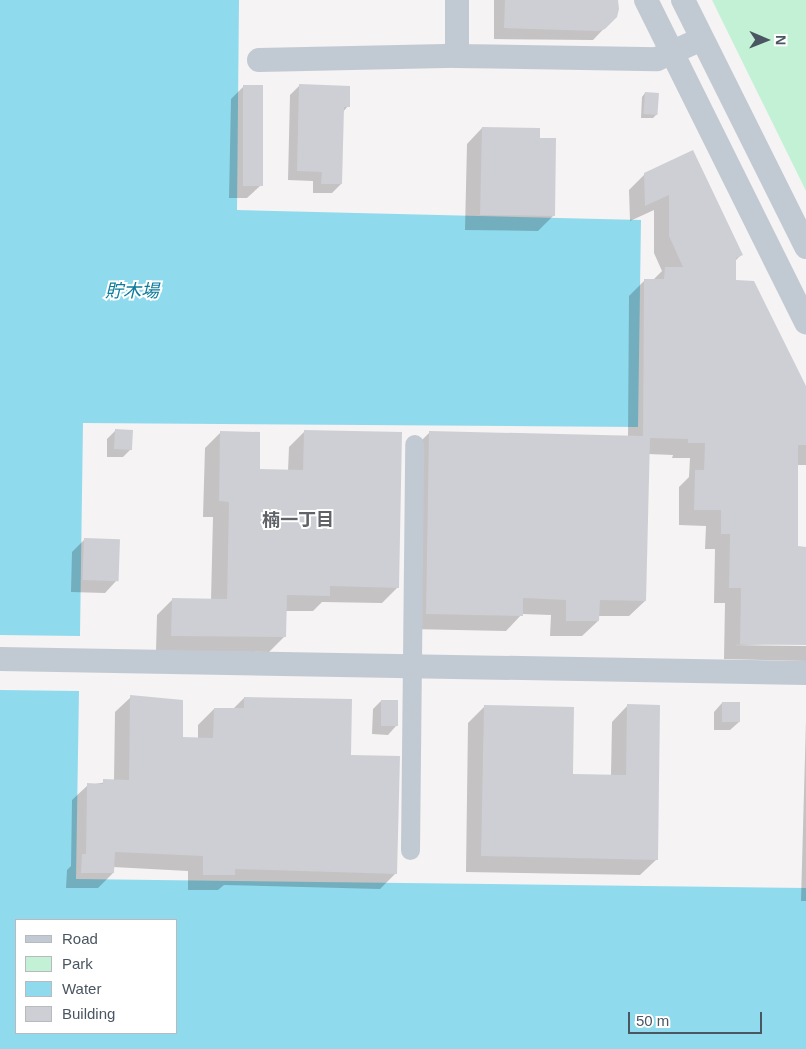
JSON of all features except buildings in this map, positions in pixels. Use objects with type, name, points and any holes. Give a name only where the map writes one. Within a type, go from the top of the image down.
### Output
[{"type":"street","points":[[457,0],[457,56]]},
{"type":"street","points":[[646,0],[806,322]]},
{"type":"street","points":[[683,0],[806,247]]},
{"type":"street","points":[[259,60],[457,56],[657,59],[672,54],[702,39]]},
{"type":"street","points":[[410,850],[414,444]]},
{"type":"street","points":[[0,659],[412,664],[806,673]]},
{"type":"green space","points":[[712,0],[806,0],[806,191]]},
{"type":"water","name":"貯木場","points":[[0,0],[239,0],[237,210],[641,220],[638,427],[83,423],[80,636],[0,635]]},
{"type":"water","points":[[0,690],[79,691],[76,879],[806,888],[806,1049],[0,1049]]},
{"type":"district","name":"楠一丁目","points":[[298,520]]}]
